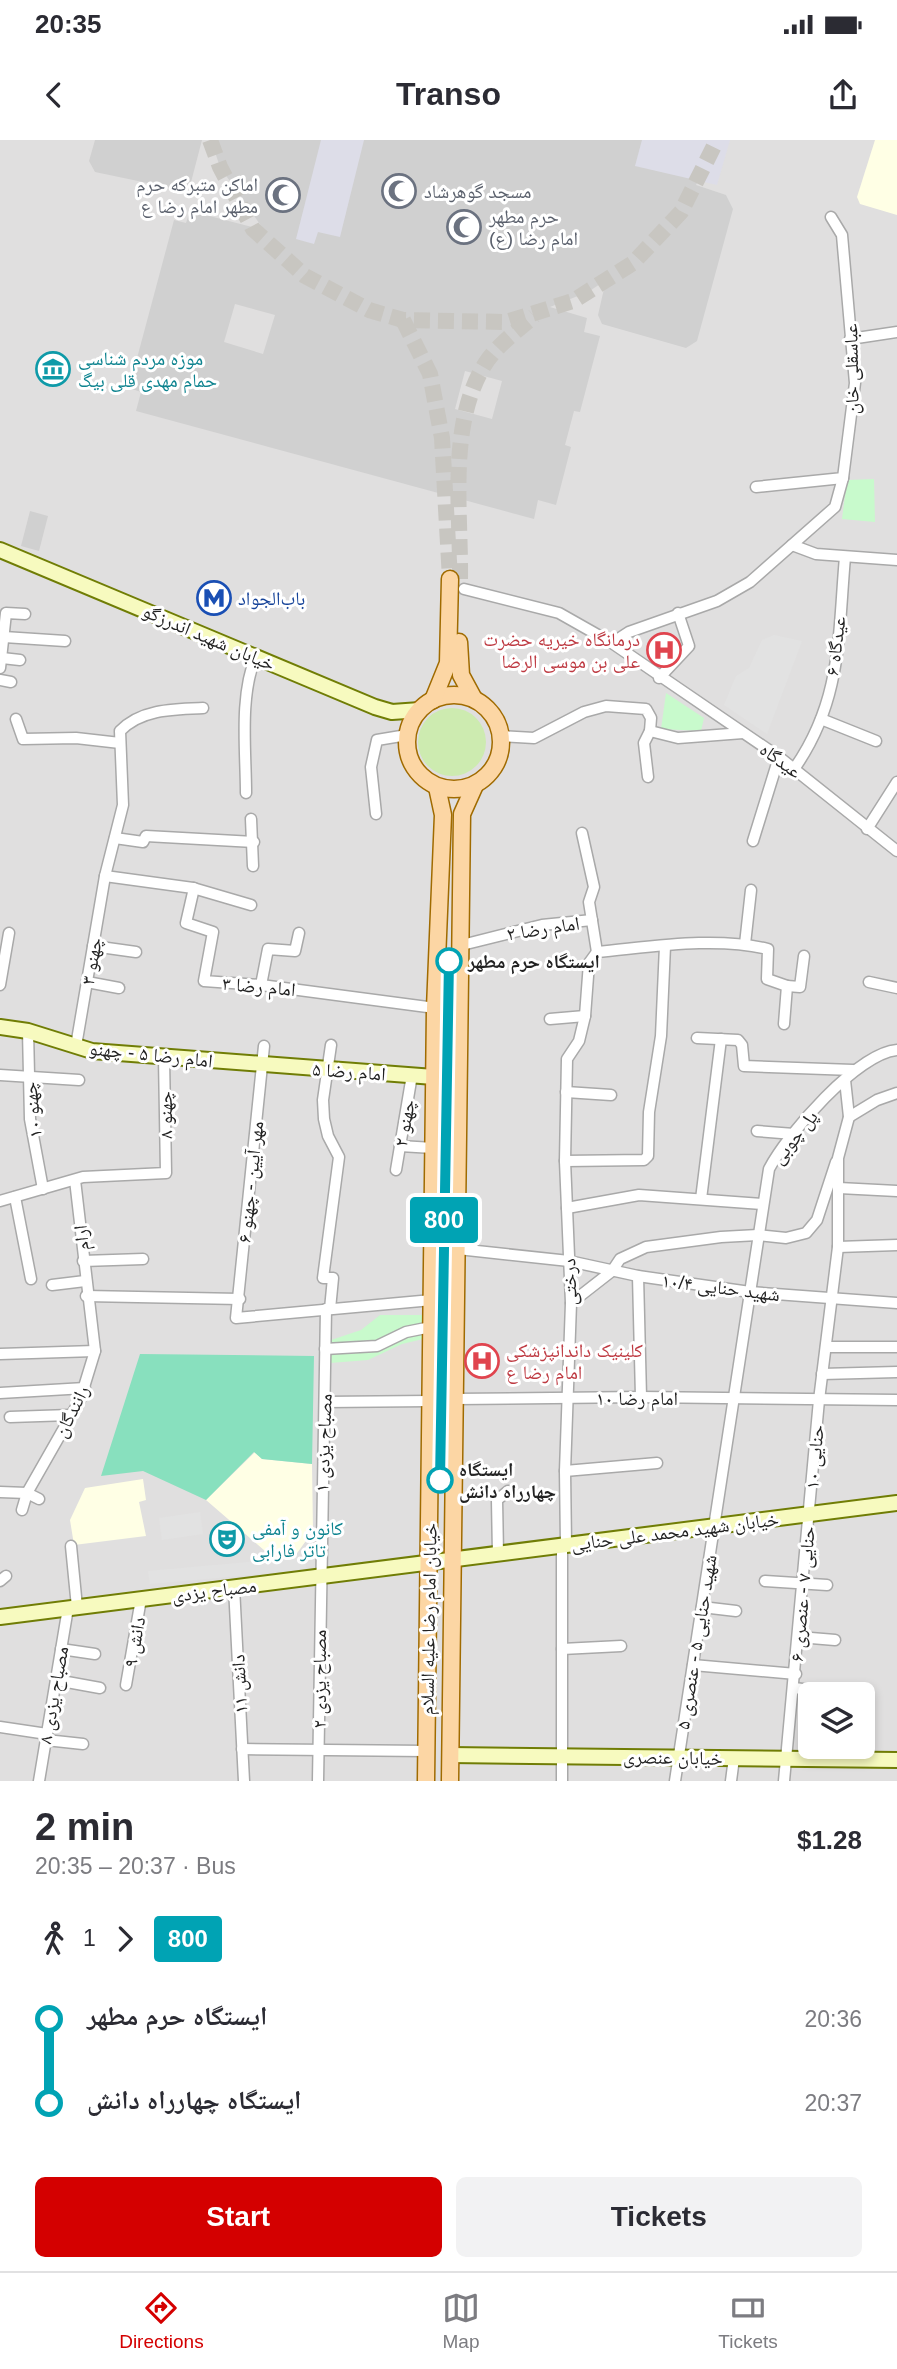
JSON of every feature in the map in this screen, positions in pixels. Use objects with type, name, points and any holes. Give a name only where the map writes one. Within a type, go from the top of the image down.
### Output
[{"type":"main road","name":"خیابان شهید اندرزگو","points":[[0,550],[391,712],[427,705]]},
{"type":"main road","points":[[458,582],[459,662],[461,675],[474,699]]},
{"type":"main road","points":[[427,705],[454,695],[474,699],[487,708],[496,721],[501,736],[496,764],[475,785],[461,790],[437,786],[424,779],[408,754],[407,735],[427,705],[448,663],[458,582]]},
{"type":"main road","name":"خیابان امام رضا علیه السلام","points":[[450,1781],[462,814],[475,785]]},
{"type":"main road","name":"خیابان امام رضا علیه السلام","points":[[426,1781],[435,1008],[443,815],[437,786]]},
{"type":"main road","name":"امام رضا ۵ - چهنو","points":[[0,1027],[28,1031],[92,1051],[263,1066]]},
{"type":"main road","name":"امام رضا ۵","points":[[263,1066],[330,1068],[435,1077]]},
{"type":"main road","name":"خیابان شهید محمد علی حنایی","points":[[428,1563],[897,1503]]},
{"type":"main road","name":"مصباح یزدی","points":[[0,1617],[428,1563]]},
{"type":"main road","name":"خیابان عنصری","points":[[450,1755],[897,1760]]},
{"type":"street","name":"عباسقلی خان","points":[[612,643],[629,632],[733,593],[835,507],[843,478],[855,383],[842,235],[831,217]]},
{"type":"street","points":[[850,339],[897,332]]},
{"type":"street","points":[[756,487],[843,478]]},
{"type":"street","points":[[792,545],[816,554],[897,560]]},
{"type":"street","name":"عیدگاه ۶","points":[[794,769],[821,719],[838,659],[845,557]]},
{"type":"street","points":[[458,582],[559,614],[612,643]]},
{"type":"street","points":[[20,660],[1,663],[3,634],[6,613],[25,614]]},
{"type":"street","points":[[659,678],[689,646],[678,613]]},
{"type":"street","points":[[3,634],[65,641]]},
{"type":"street","name":"عیدگاه","points":[[612,643],[659,678],[779,757],[897,851]]},
{"type":"street","points":[[246,793],[247,713],[256,656]]},
{"type":"street","points":[[501,736],[534,738],[584,712],[606,706],[646,709],[651,718],[650,731],[644,743],[648,777]]},
{"type":"street","points":[[16,719],[23,739],[76,738],[120,743],[120,731],[129,721],[159,711],[203,708]]},
{"type":"street","points":[[821,719],[876,741]]},
{"type":"street","points":[[650,731],[678,738],[743,733]]},
{"type":"street","points":[[376,814],[371,767],[377,740],[407,735]]},
{"type":"street","name":"چهنو ۳","points":[[76,1046],[105,876],[123,806],[120,743]]},
{"type":"street","points":[[753,841],[779,757]]},
{"type":"street","points":[[867,829],[897,782]]},
{"type":"street","points":[[251,819],[253,866]]},
{"type":"street","points":[[582,833],[594,887],[589,902],[592,920]]},
{"type":"street","points":[[115,838],[143,842],[146,836],[254,842]]},
{"type":"street","points":[[105,876],[194,888],[251,905]]},
{"type":"street","name":"امام رضا ۳","points":[[194,888],[186,923],[213,931],[204,981],[261,985],[435,1008]]},
{"type":"street","points":[[745,944],[751,890]]},
{"type":"street","name":"امام رضا ۲","points":[[462,945],[542,925],[592,920],[597,952]]},
{"type":"street","points":[[0,985],[9,933]]},
{"type":"street","points":[[261,985],[268,949],[295,951],[299,933]]},
{"type":"street","points":[[597,952],[665,946],[745,944],[768,949],[767,979],[799,988],[804,957]]},
{"type":"street","points":[[565,1161],[644,1160],[648,1156],[649,1112],[661,1036],[665,946]]},
{"type":"street","points":[[93,947],[136,952]]},
{"type":"street","name":"درختی","points":[[562,1781],[566,1398],[571,1303],[566,1208],[566,1092],[568,1055],[578,1044],[585,1016],[589,963],[597,952]]},
{"type":"street","points":[[87,982],[119,988]]},
{"type":"street","points":[[869,982],[897,988]]},
{"type":"street","points":[[784,1024],[787,986]]},
{"type":"street","points":[[550,1019],[585,1016]]},
{"type":"street","name":"چهنو ۱۰","points":[[28,1031],[30,1119],[43,1189]]},
{"type":"street","points":[[697,1038],[741,1042],[744,1066],[853,1070],[872,1056],[897,1050]]},
{"type":"street","points":[[701,1199],[721,1039]]},
{"type":"street","points":[[330,1068],[331,1045]]},
{"type":"street","name":"مهر آیین - چهنو ۶","points":[[264,1046],[247,1188],[240,1299],[236,1318],[328,1309]]},
{"type":"street","name":"چهنو ۸","points":[[75,1180],[83,1177],[166,1173],[164,1058]]},
{"type":"street","name":"مصباح یزدی ۱","points":[[319,1576],[325,1349],[332,1278],[323,1278],[339,1157],[324,1119],[323,1100],[330,1068]]},
{"type":"street","name":"پل چوبی","points":[[758,1235],[769,1169],[794,1134],[853,1070]]},
{"type":"street","points":[[0,1075],[79,1080]]},
{"type":"street","name":"چهنو ۲","points":[[396,1170],[412,1075]]},
{"type":"street","points":[[571,1303],[612,1271],[620,1259],[646,1247],[758,1235],[786,1237],[812,1228],[838,1158],[849,1117],[845,1080]]},
{"type":"street","points":[[566,1092],[611,1095]]},
{"type":"street","points":[[849,1117],[877,1100],[897,1093]]},
{"type":"street","points":[[757,1131],[794,1134]]},
{"type":"street","points":[[400,1146],[433,1148]]},
{"type":"street","name":"حنایی ۱۰","points":[[809,1514],[821,1374],[838,1247],[838,1158]]},
{"type":"street","points":[[0,1201],[75,1180]]},
{"type":"street","name":"ارام","points":[[75,1180],[86,1296]]},
{"type":"street","points":[[839,1188],[897,1191]]},
{"type":"street","points":[[566,1208],[639,1195],[762,1204]]},
{"type":"street","points":[[15,1197],[31,1279]]},
{"type":"street","points":[[733,1398],[758,1235]]},
{"type":"street","points":[[838,1247],[897,1245]]},
{"type":"street","name":"شهید حنایی ۱۰/۴","points":[[458,1249],[569,1261],[638,1276],[750,1292],[897,1303]]},
{"type":"street","points":[[83,1261],[143,1259]]},
{"type":"street","points":[[638,1276],[641,1397]]},
{"type":"street","points":[[52,1285],[85,1281]]},
{"type":"street","points":[[86,1296],[240,1299]]},
{"type":"street","name":"رانندگان","points":[[22,1510],[27,1493],[85,1388],[95,1351],[86,1296]]},
{"type":"street","points":[[328,1309],[432,1300]]},
{"type":"street","points":[[325,1349],[377,1346],[406,1332],[431,1327]]},
{"type":"street","points":[[826,1347],[897,1347]]},
{"type":"street","points":[[0,1354],[95,1351]]},
{"type":"street","points":[[821,1374],[897,1372]]},
{"type":"street","points":[[0,1393],[85,1388]]},
{"type":"street","name":"امام رضا ۱۰","points":[[455,1399],[641,1397],[897,1400]]},
{"type":"street","name":"شهید حنایی ۵ - عنصری ۵","points":[[675,1781],[733,1398]]},
{"type":"street","points":[[325,1402],[430,1401]]},
{"type":"street","points":[[10,1416],[70,1415]]},
{"type":"street","points":[[565,1471],[657,1463]]},
{"type":"street","points":[[498,1554],[497,1500],[508,1491]]},
{"type":"street","points":[[0,1492],[27,1493],[39,1499]]},
{"type":"street","name":"حنایی ۷ - عنصری ۶","points":[[785,1781],[809,1514]]},
{"type":"street","name":"مصباح یزدی ۸","points":[[39,1781],[61,1649],[73,1608],[71,1546]]},
{"type":"street","name":"مصباح یزدی ۲","points":[[318,1781],[319,1576]]},
{"type":"street","points":[[765,1581],[827,1585]]},
{"type":"street","name":"دانش ۱۱","points":[[234,1587],[244,1781]]},
{"type":"street","name":"دانش ۹","points":[[126,1685],[141,1599]]},
{"type":"street","points":[[702,1607],[736,1611]]},
{"type":"street","points":[[799,1637],[835,1640]]},
{"type":"street","points":[[562,1649],[621,1646]]},
{"type":"street","points":[[61,1649],[95,1654]]},
{"type":"street","points":[[693,1665],[796,1674]]},
{"type":"street","points":[[56,1680],[100,1688]]},
{"type":"street","points":[[794,1688],[798,1688]]},
{"type":"street","points":[[0,1727],[83,1744]]},
{"type":"street","points":[[242,1749],[426,1751]]},
{"type":"street","points":[[731,1781],[734,1758]]},
{"type":"shaded area","points":[[0,140],[897,140],[897,1781],[0,1781]]},
{"type":"shaded area","points":[[95,140],[202,140],[190,186],[181,190],[95,172],[89,161]]},
{"type":"shaded area","points":[[211,140],[718,140],[696,185],[726,195],[733,209],[697,341],[686,348],[602,324],[598,315],[606,280],[588,292],[550,307],[587,318],[584,332],[600,336],[580,412],[574,411],[565,445],[571,447],[556,505],[538,500],[534,519],[136,411],[141,392],[129,388],[174,220],[186,223],[190,211],[264,230],[220,167]],"holes":[[[235,304],[275,315],[263,354],[224,342]],[[465,371],[502,381],[492,419],[455,409]]]},
{"type":"shaded area","points":[[321,140],[364,140],[340,237],[318,232],[314,244],[296,239]]},
{"type":"shaded area","points":[[642,140],[730,140],[717,185],[635,166]]},
{"type":"shaded area","points":[[875,140],[897,140],[897,215],[860,204],[857,197]]},
{"type":"shaded area","points":[[30,511],[48,516],[39,551],[21,546]]},
{"type":"shaded area","points":[[774,635],[802,641],[767,734],[724,705],[736,676],[749,668],[762,640]]},
{"type":"shaded area","points":[[255,1452],[262,1459],[312,1464],[313,1531],[295,1556],[272,1557],[206,1500]]},
{"type":"shaded area","points":[[143,1479],[146,1500],[139,1502],[146,1536],[74,1545],[70,1520],[85,1488]]},
{"type":"shaded area","points":[[200,1512],[203,1534],[162,1540],[159,1518]]},
{"type":"shaded area","points":[[305,1557],[306,1570],[150,1584],[148,1571]]},
{"type":"green space","points":[[874,479],[875,522],[842,519],[847,480]]},
{"type":"green space","points":[[666,693],[704,718],[701,731],[661,729]]},
{"type":"green space","points":[[452,708],[465,711],[476,718],[483,729],[486,742],[483,755],[476,766],[465,773],[452,776],[439,773],[428,766],[421,755],[418,742],[421,729],[428,718],[439,711]]},
{"type":"green space","points":[[380,1315],[423,1315],[423,1339],[402,1344],[368,1360],[330,1363],[331,1340],[361,1330]]},
{"type":"green space","points":[[140,1354],[314,1356],[312,1464],[262,1459],[254,1452],[206,1500],[143,1471],[101,1476]]},
{"type":"tunnel","points":[[210,140],[220,167],[253,229],[305,276],[369,310],[403,320],[506,322],[573,301],[633,263],[681,212],[717,140]]},
{"type":"tunnel","points":[[460,579],[459,467],[466,411],[474,385],[487,361],[534,316]]},
{"type":"tunnel","points":[[403,320],[430,374],[442,438],[450,579]]},
{"type":"bus line","name":"800","points":[[440,1480],[449,961]]},
{"type":"place","name":"مسجد گوهرشاد","points":[[399,191]]},
{"type":"place","name":"اماکن متبرکه حرم مطهر امام رضا ع","points":[[283,195]]},
{"type":"place","name":"حرم مطهر امام رضا (ع)","points":[[464,227]]},
{"type":"place","name":"موزه مردم شناسی حمام مهدی قلی بیگ","points":[[53,369]]},
{"type":"place","name":"باب‌الجواد","points":[[214,598]]},
{"type":"place","name":"درمانگاه خیریه حضرت علی بن موسی الرضا","points":[[664,650]]},
{"type":"place","name":"ایستگاه حرم مطهر","points":[[449,961]]},
{"type":"place","name":"کلینیک داندانپزشکى امام رضا ع","points":[[482,1361]]},
{"type":"place","name":"ایستگاه چهارراه دانش","points":[[440,1480]]},
{"type":"place","name":"کانون و آمفی تاتر فارابی","points":[[227,1539]]}]
